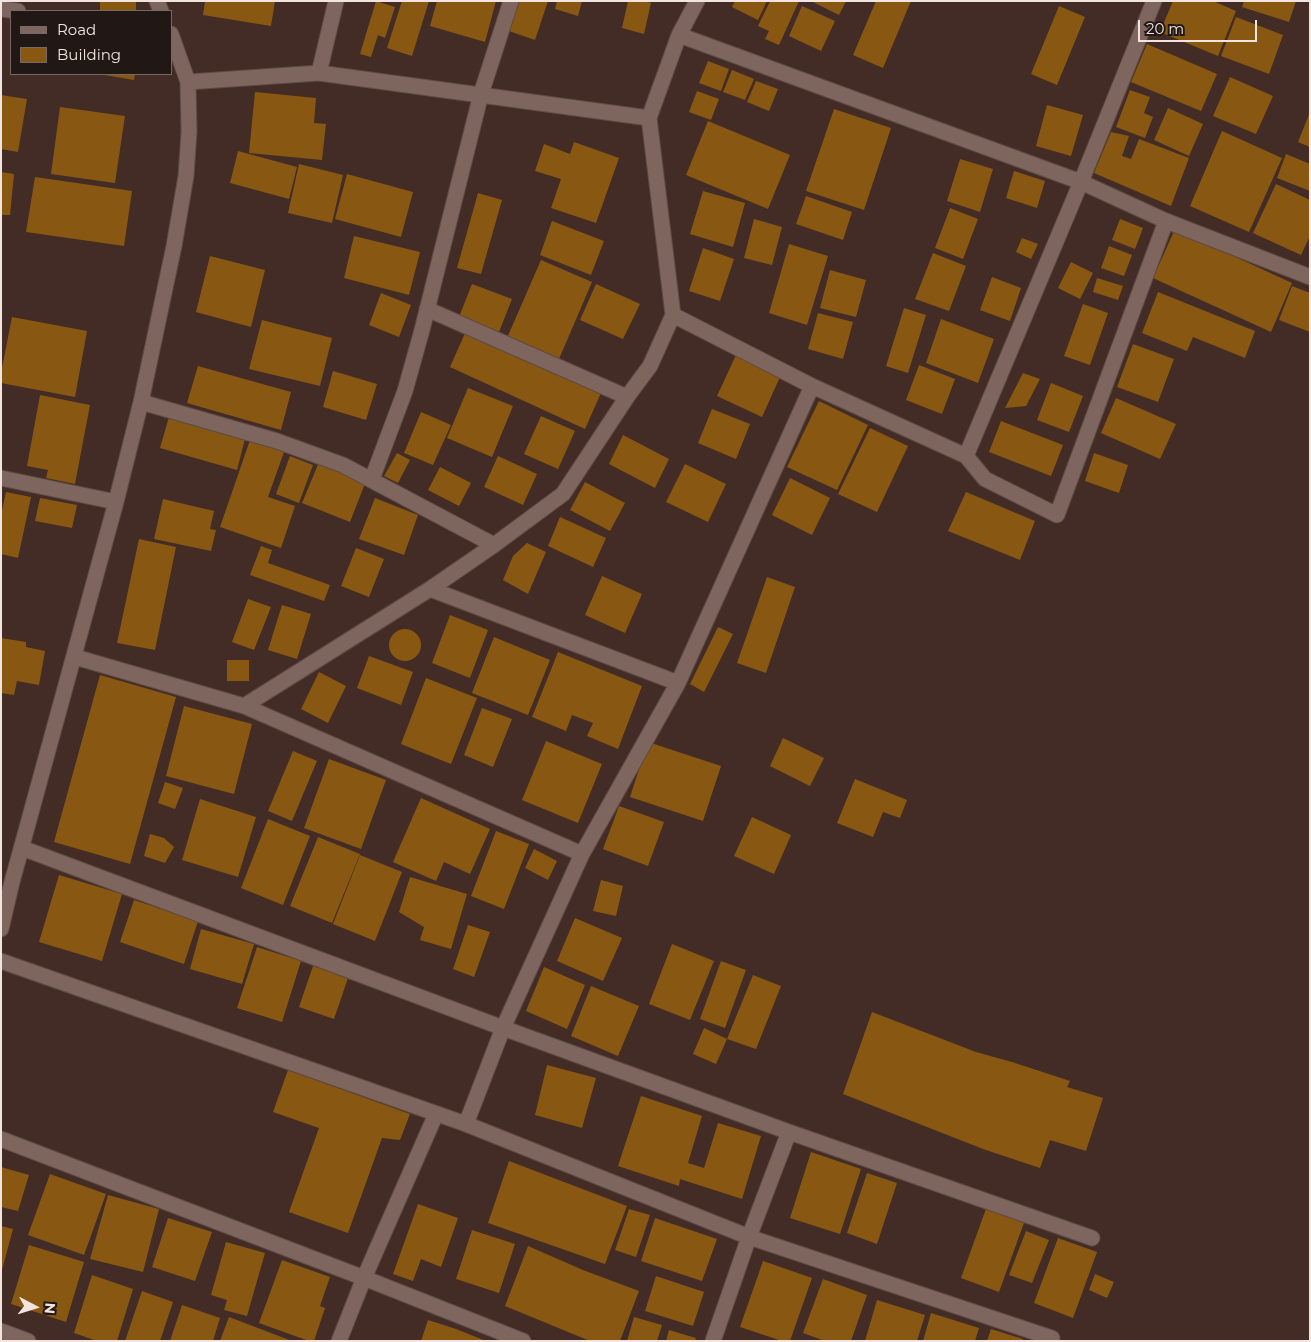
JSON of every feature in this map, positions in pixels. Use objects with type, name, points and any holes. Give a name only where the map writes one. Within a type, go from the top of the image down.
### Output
[{"type":"street","points":[[319,73],[336,1]]},
{"type":"street","points":[[372,479],[405,391],[482,94],[511,1]]},
{"type":"street","points":[[244,706],[430,589],[563,494],[627,397],[650,366],[673,315],[649,118],[679,35],[697,1]]},
{"type":"street","points":[[966,456],[1081,182],[1154,1]]},
{"type":"street","points":[[679,35],[1081,182],[1166,221],[1310,277]]},
{"type":"street","points":[[1,929],[7,881],[22,848],[116,502],[141,402],[174,246],[186,176],[189,132],[188,82],[172,38]]},
{"type":"street","points":[[188,82],[319,73],[649,118]]},
{"type":"street","points":[[673,315],[812,386],[966,456],[985,479],[1057,515],[1166,221]]},
{"type":"street","points":[[427,309],[627,397]]},
{"type":"street","points":[[466,1124],[503,1028],[582,854],[678,683],[812,386]]},
{"type":"street","points":[[141,402],[277,442],[343,465],[494,545]]},
{"type":"street","points":[[1,478],[116,502]]},
{"type":"street","points":[[430,589],[678,683]]},
{"type":"street","points":[[74,657],[244,706],[582,854]]},
{"type":"street","points":[[22,848],[503,1028],[789,1132],[1092,1238]]},
{"type":"street","points":[[1,961],[466,1124],[749,1237],[1052,1338]]},
{"type":"street","points":[[339,1341],[364,1278],[436,1114]]},
{"type":"street","points":[[713,1341],[749,1237],[789,1132]]},
{"type":"street","points":[[1,1139],[523,1341]]},
{"type":"street","points":[[1,1331],[28,1341]]},
{"type":"building","points":[[100,1],[136,1],[136,10],[100,10]]},
{"type":"building","points":[[205,1],[275,1],[271,26],[203,15]]},
{"type":"building","points":[[376,1],[395,7],[385,38],[378,35],[371,57],[360,54]]},
{"type":"building","points":[[402,1],[429,1],[412,56],[387,48]]},
{"type":"building","points":[[437,1],[496,1],[485,42],[430,26]]},
{"type":"building","points":[[516,1],[548,1],[535,40],[506,30]]},
{"type":"building","points":[[557,1],[582,1],[578,16],[555,9]]},
{"type":"building","points":[[628,1],[651,3],[644,34],[622,28]]},
{"type":"building","points":[[735,1],[767,1],[758,20],[732,7]]},
{"type":"building","points":[[770,1],[799,1],[779,45],[765,39],[769,31],[758,26]]},
{"type":"building","points":[[811,1],[846,1],[839,15]]},
{"type":"building","points":[[876,1],[911,1],[883,68],[853,55]]},
{"type":"building","points":[[1173,1],[1213,1],[1236,11],[1218,56],[1160,32]]},
{"type":"building","points":[[1244,1],[1296,1],[1289,22],[1242,7]]},
{"type":"building","points":[[802,6],[835,21],[821,51],[789,36]]},
{"type":"building","points":[[1059,6],[1085,17],[1057,85],[1031,74]]},
{"type":"building","points":[[1236,17],[1283,35],[1269,74],[1221,56]]},
{"type":"building","points":[[1147,44],[1217,74],[1201,111],[1131,82]]},
{"type":"building","points":[[708,61],[729,69],[721,91],[699,83]]},
{"type":"building","points":[[732,70],[754,79],[745,100],[723,92]]},
{"type":"building","points":[[105,75],[135,75],[134,80]]},
{"type":"building","points":[[1230,77],[1273,96],[1256,134],[1213,116]]},
{"type":"building","points":[[756,81],[778,89],[769,111],[747,102]]},
{"type":"building","points":[[1130,90],[1150,97],[1144,113],[1153,117],[1145,138],[1116,127]]},
{"type":"building","points":[[697,91],[719,99],[711,120],[689,112]]},
{"type":"building","points":[[255,92],[316,98],[314,123],[326,124],[322,160],[249,153]]},
{"type":"building","points":[[1,95],[27,99],[18,152],[1,149]]},
{"type":"building","points":[[1047,105],[1083,115],[1071,156],[1036,146]]},
{"type":"building","points":[[60,107],[125,116],[115,183],[51,174]]},
{"type":"building","points":[[1168,108],[1203,124],[1189,156],[1154,140]]},
{"type":"building","points":[[834,109],[891,128],[864,210],[806,191]]},
{"type":"building","points":[[1310,112],[1310,147],[1298,142]]},
{"type":"building","points":[[708,121],[790,155],[768,209],[686,175]]},
{"type":"building","points":[[1222,131],[1282,158],[1249,232],[1190,206]]},
{"type":"building","points":[[1111,132],[1129,136],[1122,156],[1131,159],[1139,139],[1189,158],[1171,206],[1094,173]]},
{"type":"building","points":[[574,142],[619,158],[596,223],[551,208],[561,179],[535,171],[544,144],[570,154]]},
{"type":"building","points":[[238,151],[297,167],[289,199],[230,183]]},
{"type":"building","points":[[1286,154],[1310,164],[1310,191],[1277,178]]},
{"type":"building","points":[[960,159],[993,169],[980,212],[947,201]]},
{"type":"building","points":[[299,164],[343,175],[332,223],[288,213]]},
{"type":"building","points":[[1014,171],[1045,181],[1037,208],[1006,198]]},
{"type":"building","points":[[1,172],[14,174],[10,215],[1,215]]},
{"type":"building","points":[[347,174],[413,192],[401,237],[335,219]]},
{"type":"building","points":[[35,177],[132,191],[124,246],[26,232]]},
{"type":"building","points":[[1276,184],[1310,200],[1310,236],[1301,255],[1253,233]]},
{"type":"building","points":[[703,191],[745,203],[733,247],[690,234]]},
{"type":"building","points":[[478,193],[502,200],[481,274],[457,268]]},
{"type":"building","points":[[806,196],[852,212],[843,240],[796,224]]},
{"type":"building","points":[[950,208],[978,219],[963,259],[935,248]]},
{"type":"building","points":[[754,219],[782,227],[772,265],[744,258]]},
{"type":"building","points":[[1120,219],[1143,228],[1135,249],[1112,240]]},
{"type":"building","points":[[552,221],[604,241],[591,275],[540,255]]},
{"type":"building","points":[[1175,229],[1292,283],[1271,332],[1153,278]]},
{"type":"building","points":[[354,236],[420,252],[409,295],[344,278]]},
{"type":"building","points":[[1022,238],[1038,244],[1031,259],[1016,252]]},
{"type":"building","points":[[789,244],[828,256],[807,325],[769,313]]},
{"type":"building","points":[[1109,246],[1132,255],[1124,276],[1101,268]]},
{"type":"building","points":[[703,248],[734,259],[720,301],[689,291]]},
{"type":"building","points":[[933,253],[966,266],[949,311],[915,299]]},
{"type":"building","points":[[210,256],[265,270],[251,327],[196,312]]},
{"type":"building","points":[[541,260],[592,282],[559,359],[507,338]]},
{"type":"building","points":[[1071,262],[1093,273],[1080,299],[1058,288]]},
{"type":"building","points":[[830,270],[866,280],[856,317],[820,308]]},
{"type":"building","points":[[992,277],[1021,288],[1010,321],[980,310]]},
{"type":"building","points":[[1097,278],[1123,286],[1118,300],[1093,292]]},
{"type":"building","points":[[472,284],[512,299],[499,332],[459,317]]},
{"type":"building","points":[[596,284],[640,304],[623,339],[580,320]]},
{"type":"building","points":[[1292,286],[1310,293],[1310,332],[1279,320]]},
{"type":"building","points":[[1158,292],[1255,331],[1245,358],[1193,337],[1187,351],[1142,333]]},
{"type":"building","points":[[381,293],[411,305],[399,337],[369,325]]},
{"type":"building","points":[[1083,304],[1108,313],[1090,365],[1064,356]]},
{"type":"building","points":[[904,308],[926,315],[908,373],[886,366]]},
{"type":"building","points":[[818,313],[853,322],[843,359],[808,349]]},
{"type":"building","points":[[12,317],[87,331],[75,397],[1,383],[1,373]]},
{"type":"building","points":[[941,319],[994,339],[978,383],[926,363]]},
{"type":"building","points":[[262,320],[332,338],[320,386],[249,369]]},
{"type":"building","points":[[466,331],[601,393],[585,429],[450,367]]},
{"type":"building","points":[[1133,344],[1174,359],[1158,402],[1117,387]]},
{"type":"building","points":[[736,355],[780,377],[762,417],[717,396]]},
{"type":"building","points":[[919,365],[955,379],[942,414],[906,400]]},
{"type":"building","points":[[198,366],[291,392],[281,430],[187,403]]},
{"type":"building","points":[[333,371],[377,384],[366,420],[323,407]]},
{"type":"building","points":[[1023,373],[1040,379],[1026,406],[1005,408]]},
{"type":"building","points":[[1051,383],[1083,396],[1069,432],[1037,420]]},
{"type":"building","points":[[468,388],[513,406],[492,457],[447,438]]},
{"type":"building","points":[[40,395],[90,405],[75,484],[46,478],[48,470],[27,466]]},
{"type":"building","points":[[1116,398],[1176,424],[1160,459],[1101,433]]},
{"type":"building","points":[[819,401],[868,425],[837,490],[787,467]]},
{"type":"building","points":[[712,409],[750,424],[736,459],[698,443]]},
{"type":"building","points":[[421,412],[451,425],[433,465],[404,453]]},
{"type":"building","points":[[541,416],[575,431],[558,469],[524,454]]},
{"type":"building","points":[[169,417],[245,439],[237,470],[160,448]]},
{"type":"building","points":[[1001,421],[1063,445],[1051,476],[989,452]]},
{"type":"building","points":[[870,428],[908,446],[877,512],[838,494]]},
{"type":"building","points":[[623,435],[669,459],[655,488],[609,464]]},
{"type":"building","points":[[250,440],[284,452],[268,497],[295,506],[281,548],[220,527]]},
{"type":"building","points":[[397,453],[410,460],[398,483],[384,476]]},
{"type":"building","points":[[1094,453],[1128,465],[1119,493],[1085,481]]},
{"type":"building","points":[[290,456],[313,465],[299,503],[276,494]]},
{"type":"building","points":[[498,456],[537,474],[523,505],[484,487]]},
{"type":"building","points":[[319,462],[366,481],[350,522],[302,503]]},
{"type":"building","points":[[685,464],[726,484],[708,522],[666,502]]},
{"type":"building","points":[[440,467],[471,483],[459,506],[428,490]]},
{"type":"building","points":[[790,478],[830,498],[812,535],[772,515]]},
{"type":"building","points":[[585,482],[625,503],[610,531],[570,510]]},
{"type":"building","points":[[6,492],[31,497],[18,558],[1,554],[1,515]]},
{"type":"building","points":[[966,492],[1035,521],[1020,560],[948,531]]},
{"type":"building","points":[[40,498],[77,505],[72,528],[35,521]]},
{"type":"building","points":[[375,498],[418,515],[404,555],[359,539]]},
{"type":"building","points":[[163,499],[214,511],[210,529],[216,530],[211,551],[154,539]]},
{"type":"building","points":[[560,517],[606,538],[593,567],[548,546]]},
{"type":"building","points":[[139,539],[176,547],[155,650],[117,643]]},
{"type":"building","points":[[527,543],[546,552],[528,594],[503,580],[513,556]]},
{"type":"building","points":[[261,546],[272,550],[268,563],[330,585],[324,601],[250,575]]},
{"type":"building","points":[[356,548],[384,559],[369,597],[341,586]]},
{"type":"building","points":[[602,576],[642,594],[625,633],[585,615]]},
{"type":"building","points":[[767,577],[795,587],[766,673],[737,663]]},
{"type":"building","points":[[248,599],[271,607],[254,650],[232,642]]},
{"type":"building","points":[[282,605],[311,614],[297,659],[268,650]]},
{"type":"building","points":[[450,615],[488,630],[470,678],[432,663]]},
{"type":"building","points":[[718,627],[733,634],[704,692],[690,684]]},
{"type":"building","points":[[405,629],[417,633],[421,645],[417,657],[405,661],[393,657],[389,645],[393,633]]},
{"type":"building","points":[[494,637],[550,660],[528,715],[472,693]]},
{"type":"building","points":[[1,638],[26,642],[26,647],[45,651],[39,685],[17,681],[14,695],[1,693]]},
{"type":"building","points":[[558,652],[642,686],[618,749],[587,736],[593,723],[572,715],[566,731],[532,717]]},
{"type":"building","points":[[369,656],[413,672],[401,705],[357,688]]},
{"type":"building","points":[[227,660],[249,660],[249,681],[227,681]]},
{"type":"building","points":[[319,672],[346,686],[328,723],[301,709]]},
{"type":"building","points":[[100,675],[176,697],[130,864],[54,842]]},
{"type":"building","points":[[426,678],[477,698],[451,764],[401,744]]},
{"type":"building","points":[[184,706],[252,724],[234,794],[166,776]]},
{"type":"building","points":[[482,708],[512,719],[493,767],[464,755]]},
{"type":"building","points":[[783,738],[824,758],[810,786],[770,766]]},
{"type":"building","points":[[546,741],[602,764],[578,823],[522,800]]},
{"type":"building","points":[[648,742],[721,766],[703,821],[630,797]]},
{"type":"building","points":[[293,751],[317,761],[292,821],[268,811]]},
{"type":"building","points":[[329,759],[386,780],[361,849],[304,828]]},
{"type":"building","points":[[855,779],[907,800],[900,818],[883,812],[873,837],[837,823]]},
{"type":"building","points":[[165,782],[183,788],[175,809],[158,803]]},
{"type":"building","points":[[421,798],[490,829],[470,874],[444,862],[436,881],[393,862]]},
{"type":"building","points":[[200,799],[256,817],[238,877],[182,860]]},
{"type":"building","points":[[619,806],[664,822],[648,866],[603,849]]},
{"type":"building","points":[[752,817],[791,835],[774,874],[734,856]]},
{"type":"building","points":[[268,819],[310,836],[283,905],[241,888]]},
{"type":"building","points":[[496,831],[529,844],[504,909],[471,896]]},
{"type":"building","points":[[150,834],[164,838],[174,847],[165,863],[144,856]]},
{"type":"building","points":[[318,837],[360,854],[332,923],[290,906]]},
{"type":"building","points":[[534,849],[557,861],[548,880],[525,868]]},
{"type":"building","points":[[360,855],[402,872],[375,941],[333,924]]},
{"type":"building","points":[[59,875],[122,894],[102,961],[39,942]]},
{"type":"building","points":[[410,877],[467,894],[451,949],[420,940],[424,927],[399,912]]},
{"type":"building","points":[[601,880],[623,886],[616,916],[593,911]]},
{"type":"building","points":[[134,900],[198,921],[184,964],[120,942]]},
{"type":"building","points":[[575,918],[622,938],[603,981],[557,961]]},
{"type":"building","points":[[468,925],[490,932],[474,977],[453,969]]},
{"type":"building","points":[[201,929],[254,944],[242,984],[190,969]]},
{"type":"building","points":[[672,944],[714,961],[690,1020],[649,1004]]},
{"type":"building","points":[[257,947],[301,961],[282,1022],[237,1008]]},
{"type":"building","points":[[721,961],[746,970],[725,1028],[700,1019]]},
{"type":"building","points":[[313,966],[348,978],[334,1019],[299,1007]]},
{"type":"building","points":[[544,967],[585,985],[567,1029],[526,1011]]},
{"type":"building","points":[[753,975],[781,986],[756,1049],[727,1039]]},
{"type":"building","points":[[591,986],[639,1006],[618,1056],[571,1036]]},
{"type":"building","points":[[872,1012],[976,1052],[1070,1081],[1067,1087],[1103,1098],[1086,1151],[1050,1140],[1040,1168],[983,1149],[843,1094]]},
{"type":"building","points":[[704,1028],[727,1039],[716,1064],[693,1054]]},
{"type":"building","points":[[547,1065],[596,1078],[582,1128],[535,1115]]},
{"type":"building","points":[[288,1070],[410,1114],[400,1140],[382,1138],[348,1233],[289,1212],[319,1128],[273,1112]]},
{"type":"building","points":[[641,1096],[702,1116],[688,1163],[704,1168],[718,1123],[761,1136],[742,1199],[680,1179],[679,1186],[618,1166]]},
{"type":"building","points":[[811,1152],[861,1169],[840,1234],[790,1218]]},
{"type":"building","points":[[509,1161],[627,1206],[605,1264],[488,1223]]},
{"type":"building","points":[[1,1167],[29,1175],[18,1211],[1,1207]]},
{"type":"building","points":[[867,1173],[897,1183],[877,1244],[847,1233]]},
{"type":"building","points":[[50,1174],[106,1194],[84,1255],[28,1235]]},
{"type":"building","points":[[108,1195],[159,1209],[143,1272],[90,1259]]},
{"type":"building","points":[[418,1204],[458,1218],[441,1267],[421,1259],[413,1281],[393,1274]]},
{"type":"building","points":[[987,1206],[1025,1220],[999,1292],[961,1278]]},
{"type":"building","points":[[629,1209],[650,1215],[636,1257],[615,1250]]},
{"type":"building","points":[[168,1218],[212,1232],[195,1281],[152,1267]]},
{"type":"building","points":[[655,1218],[717,1239],[702,1281],[641,1261]]},
{"type":"building","points":[[1,1226],[13,1229],[2,1270],[1,1270]]},
{"type":"building","points":[[472,1230],[515,1244],[499,1293],[456,1279]]},
{"type":"building","points":[[1026,1231],[1049,1240],[1032,1283],[1009,1275]]},
{"type":"building","points":[[1058,1238],[1097,1252],[1073,1318],[1034,1303]]},
{"type":"building","points":[[226,1242],[265,1253],[247,1316],[224,1310],[227,1300],[211,1295]]},
{"type":"building","points":[[29,1245],[84,1262],[66,1322],[11,1304]]},
{"type":"building","points":[[528,1246],[583,1270],[639,1291],[620,1341],[590,1341],[505,1306]]},
{"type":"building","points":[[282,1260],[330,1277],[320,1306],[325,1308],[314,1341],[309,1341],[259,1323]]},
{"type":"building","points":[[763,1261],[812,1278],[790,1341],[782,1341],[740,1327]]},
{"type":"building","points":[[1095,1274],[1114,1282],[1107,1298],[1089,1290]]},
{"type":"building","points":[[92,1275],[133,1289],[117,1341],[97,1341],[74,1333]]},
{"type":"building","points":[[656,1276],[704,1292],[693,1326],[645,1311]]},
{"type":"building","points":[[823,1279],[867,1295],[851,1341],[825,1341],[803,1333]]},
{"type":"building","points":[[142,1291],[173,1302],[160,1341],[125,1341]]},
{"type":"building","points":[[877,1300],[925,1315],[917,1341],[865,1341]]},
{"type":"building","points":[[182,1305],[220,1318],[213,1341],[170,1341]]},
{"type":"building","points":[[931,1313],[979,1328],[975,1341],[923,1341]]},
{"type":"building","points":[[229,1317],[292,1341],[220,1341]]},
{"type":"building","points":[[634,1317],[662,1325],[657,1341],[627,1341]]},
{"type":"building","points":[[428,1320],[456,1329],[486,1341],[421,1341]]},
{"type":"building","points":[[991,1329],[1023,1339],[1022,1341],[987,1341]]},
{"type":"building","points":[[669,1330],[696,1338],[695,1341],[666,1341]]}]
